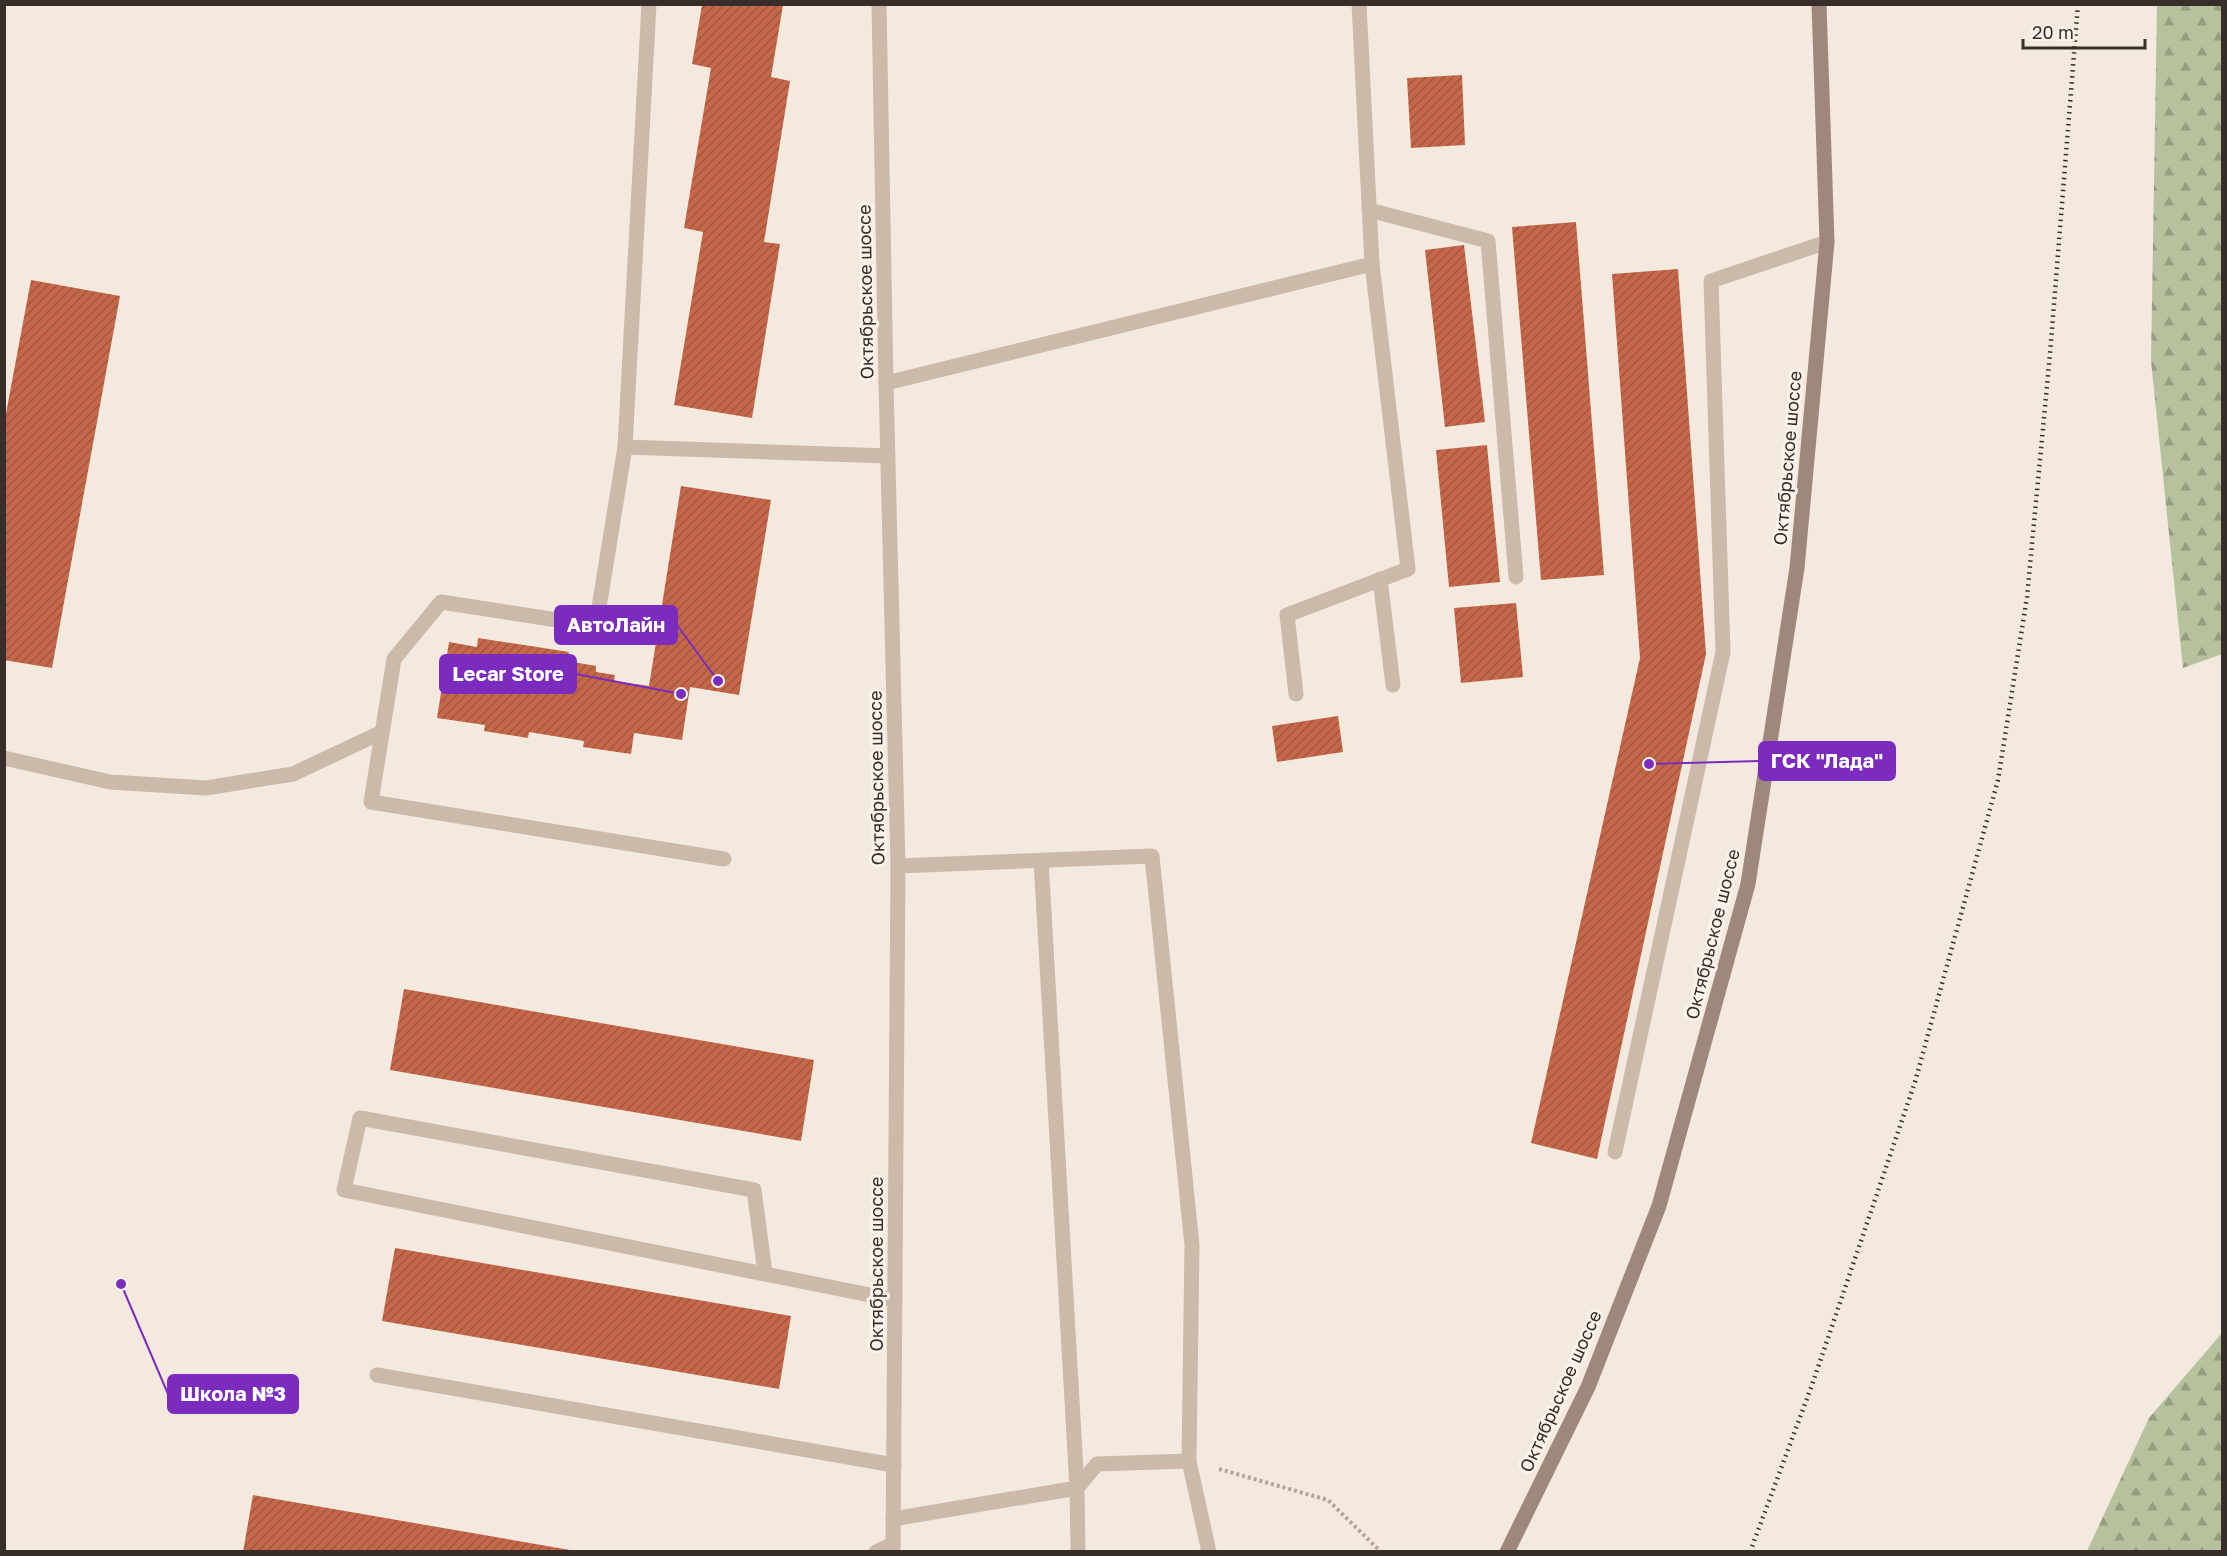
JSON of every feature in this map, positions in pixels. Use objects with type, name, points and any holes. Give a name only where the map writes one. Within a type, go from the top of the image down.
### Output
[{"type":"main road","name":"Октябрьское шоссе","points":[[1507,1551],[1588,1387],[1659,1206],[1748,884],[1797,568],[1827,242],[1819,4]]},
{"type":"street","points":[[649,4],[625,447],[596,626],[441,602],[394,659],[371,802],[724,859]]},
{"type":"street","name":"Октябрьское шоссе","points":[[879,4],[898,866],[893,1548]]},
{"type":"street","points":[[1296,694],[1287,615],[1408,569],[1372,264],[1359,4]]},
{"type":"street","points":[[1369,210],[1488,241],[1516,577]]},
{"type":"street","points":[[1614,1152],[1723,652],[1711,281],[1827,242]]},
{"type":"street","points":[[886,383],[1372,264]]},
{"type":"street","points":[[625,447],[888,456]]},
{"type":"street","points":[[1380,579],[1393,685]]},
{"type":"street","points":[[4,758],[110,782],[206,788],[293,774],[382,732]]},
{"type":"street","points":[[898,866],[1152,856],[1192,1245],[1190,1461],[1209,1551]]},
{"type":"street","points":[[1041,860],[1077,1488],[1078,1551]]},
{"type":"street","points":[[765,1273],[754,1190],[360,1118],[344,1190],[895,1300]]},
{"type":"street","points":[[377,1375],[894,1465]]},
{"type":"street","points":[[893,1519],[1077,1488],[1097,1464],[1190,1461]]},
{"type":"street","points":[[876,1551],[893,1548]]},
{"type":"path","points":[[1190,1461],[1328,1500],[1381,1551]]},
{"type":"green space","points":[[2157,5],[2222,5],[2222,654],[2183,668],[2151,361]]},
{"type":"green space","points":[[2222,1333],[2222,1551],[2087,1551],[2149,1418]]},
{"type":"building","points":[[702,5],[783,5],[771,77],[790,81],[764,242],[780,244],[752,418],[674,405],[703,232],[684,228],[711,68],[692,64]]},
{"type":"building","points":[[1462,75],[1465,145],[1411,148],[1407,78]]},
{"type":"building","points":[[1576,222],[1604,575],[1541,580],[1512,227]]},
{"type":"building","points":[[1464,245],[1485,422],[1445,427],[1425,250]]},
{"type":"building","points":[[1678,269],[1706,654],[1597,1159],[1531,1143],[1640,658],[1612,274]]},
{"type":"building","points":[[31,280],[120,296],[52,668],[4,660],[4,424]]},
{"type":"building","points":[[1487,445],[1500,582],[1449,587],[1436,450]]},
{"type":"building","points":[[681,486],[771,500],[739,695],[690,687],[682,740],[634,733],[631,754],[583,747],[584,741],[529,732],[528,738],[484,731],[485,725],[437,718],[449,642],[477,647],[478,638],[569,652],[567,661],[596,666],[596,672],[615,675],[614,681],[649,686]]},
{"type":"building","points":[[1516,603],[1523,677],[1461,683],[1454,608]]},
{"type":"building","points":[[1338,716],[1343,752],[1277,762],[1272,726]]},
{"type":"building","points":[[404,989],[814,1060],[801,1141],[390,1070]]},
{"type":"building","points":[[395,1248],[791,1316],[779,1389],[382,1321]]},
{"type":"building","points":[[253,1495],[570,1550],[570,1552],[243,1552]]},
{"type":"railway","points":[[1750,1552],[1812,1385],[1915,1082],[1998,780],[2027,597],[2050,354],[2078,4]]},
{"type":"place","name":"АвтоЛайн","points":[[718,681]]},
{"type":"place","name":"Lecar Store","points":[[681,694]]},
{"type":"place","name":"ГСК \"Лада\"","points":[[1649,764]]},
{"type":"place","name":"Школа №3","points":[[121,1284]]}]
